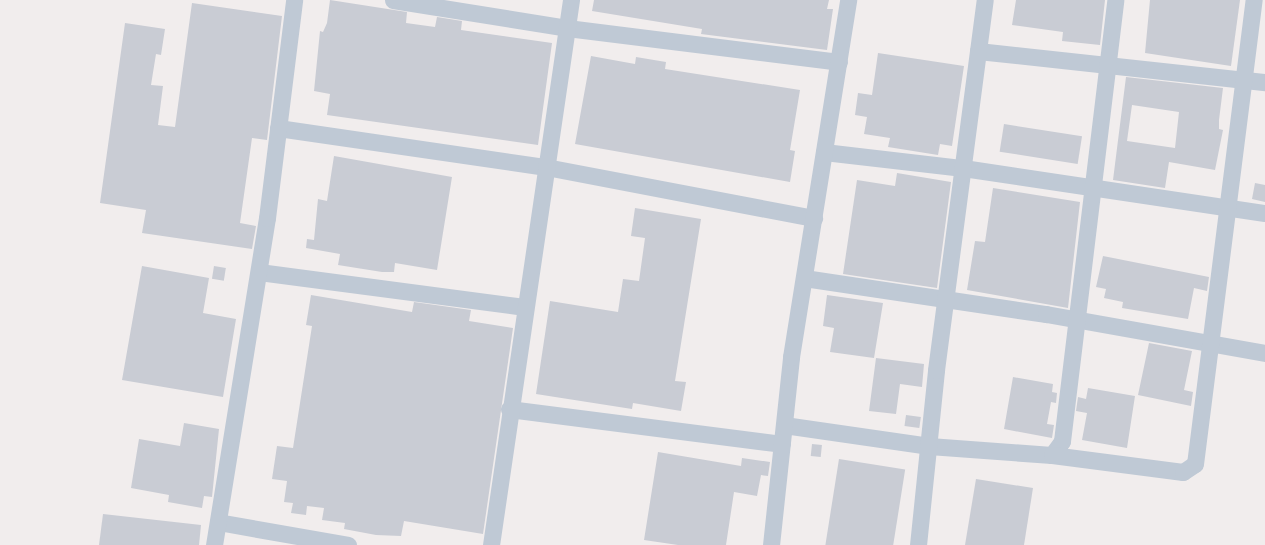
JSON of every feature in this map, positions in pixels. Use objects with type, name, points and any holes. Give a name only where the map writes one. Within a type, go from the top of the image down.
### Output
[{"type":"street","points":[[214,545],[259,272],[294,0]]},
{"type":"street","points":[[393,0],[567,28],[839,62]]},
{"type":"street","points":[[491,545],[571,0]]},
{"type":"street","points":[[771,545],[784,425],[804,278],[848,0]]},
{"type":"street","points":[[918,545],[963,168],[985,0]]},
{"type":"street","points":[[1052,455],[1062,441],[1095,190],[1105,67],[1115,0]]},
{"type":"street","points":[[784,425],[929,446],[1052,455],[1183,472],[1195,464],[1254,0]]},
{"type":"street","points":[[978,51],[1105,67],[1244,78],[1265,82]]},
{"type":"street","points":[[278,128],[546,167],[814,218]]},
{"type":"street","points":[[824,152],[963,168],[1095,190],[1265,213]]},
{"type":"street","points":[[259,272],[525,307]]},
{"type":"street","points":[[804,278],[1077,321],[1210,345],[1265,353]]},
{"type":"street","points":[[510,409],[782,444]]},
{"type":"street","points":[[218,522],[348,545]]},
{"type":"building","points":[[330,0],[407,12],[406,23],[435,27],[437,17],[462,21],[461,30],[552,43],[538,145],[327,115],[330,94],[314,91],[320,31],[323,32],[327,23]]},
{"type":"building","points":[[594,0],[829,0],[827,9],[833,9],[827,50],[701,34],[702,29],[592,11]]},
{"type":"building","points":[[1016,0],[1105,0],[1100,45],[1062,41],[1063,32],[1012,25]]},
{"type":"building","points":[[1150,0],[1240,0],[1231,66],[1145,53]]},
{"type":"building","points":[[192,3],[282,16],[267,140],[252,138],[240,223],[256,226],[252,249],[142,233],[146,210],[100,203],[125,23],[165,29],[161,55],[156,54],[151,85],[163,86],[158,125],[175,127]]},
{"type":"building","points":[[878,53],[964,66],[952,146],[940,144],[938,155],[888,147],[890,138],[864,134],[867,117],[855,115],[858,93],[872,95]]},
{"type":"building","points":[[591,56],[635,64],[636,57],[666,62],[665,69],[800,90],[790,150],[795,151],[790,182],[575,144]]},
{"type":"building","points":[[1126,77],[1223,88],[1219,129],[1223,130],[1215,170],[1169,162],[1165,188],[1113,180]],"holes":[[[1132,105],[1179,112],[1175,148],[1127,141]]]},
{"type":"building","points":[[1004,124],[1082,136],[1078,164],[1000,152]]},
{"type":"building","points":[[334,156],[452,177],[437,270],[395,263],[394,272],[382,272],[338,265],[340,254],[306,248],[307,239],[314,240],[318,199],[327,201]]},
{"type":"building","points":[[897,173],[951,182],[937,288],[843,274],[857,180],[895,186]]},
{"type":"building","points":[[1255,183],[1265,185],[1265,202],[1252,199]]},
{"type":"building","points":[[993,188],[1080,202],[1068,308],[967,290],[975,241],[985,242]]},
{"type":"building","points":[[635,208],[701,219],[675,381],[686,382],[681,411],[633,403],[632,409],[536,394],[550,301],[618,312],[623,279],[639,281],[645,238],[631,236]]},
{"type":"building","points":[[1103,256],[1209,277],[1207,291],[1194,288],[1188,319],[1122,308],[1123,302],[1104,298],[1106,289],[1096,287]]},
{"type":"building","points":[[142,266],[209,278],[203,313],[236,319],[223,397],[122,380]]},
{"type":"building","points":[[214,266],[226,268],[224,281],[212,279]]},
{"type":"building","points":[[311,295],[412,312],[414,302],[471,310],[469,321],[513,328],[483,534],[404,521],[401,536],[376,535],[344,529],[345,523],[322,520],[324,508],[307,506],[306,515],[291,513],[293,503],[284,502],[287,481],[272,479],[277,446],[293,448],[312,326],[306,325]]},
{"type":"building","points":[[827,295],[883,303],[874,358],[830,352],[834,328],[823,326]]},
{"type":"building","points":[[1149,343],[1192,351],[1184,390],[1193,392],[1191,406],[1138,395]]},
{"type":"building","points":[[876,358],[924,364],[922,387],[900,384],[896,414],[869,411]]},
{"type":"building","points":[[1013,377],[1053,384],[1052,392],[1057,393],[1056,403],[1051,402],[1047,424],[1054,425],[1052,438],[1004,429]]},
{"type":"building","points":[[1088,388],[1135,396],[1127,448],[1082,440],[1087,413],[1076,411],[1078,397],[1086,399]]},
{"type":"building","points":[[906,415],[921,417],[919,428],[904,426]]},
{"type":"building","points":[[184,423],[219,429],[212,497],[204,496],[202,508],[168,502],[169,495],[131,488],[139,439],[180,446]]},
{"type":"building","points":[[812,444],[822,445],[821,457],[811,456]]},
{"type":"building","points":[[658,452],[741,466],[742,458],[770,462],[768,476],[761,475],[757,496],[734,492],[726,545],[678,545],[644,540]]},
{"type":"building","points":[[839,459],[905,469],[893,545],[825,545]]},
{"type":"building","points":[[976,479],[1033,488],[1024,545],[965,545]]},
{"type":"building","points":[[103,514],[201,525],[199,545],[99,545]]}]
